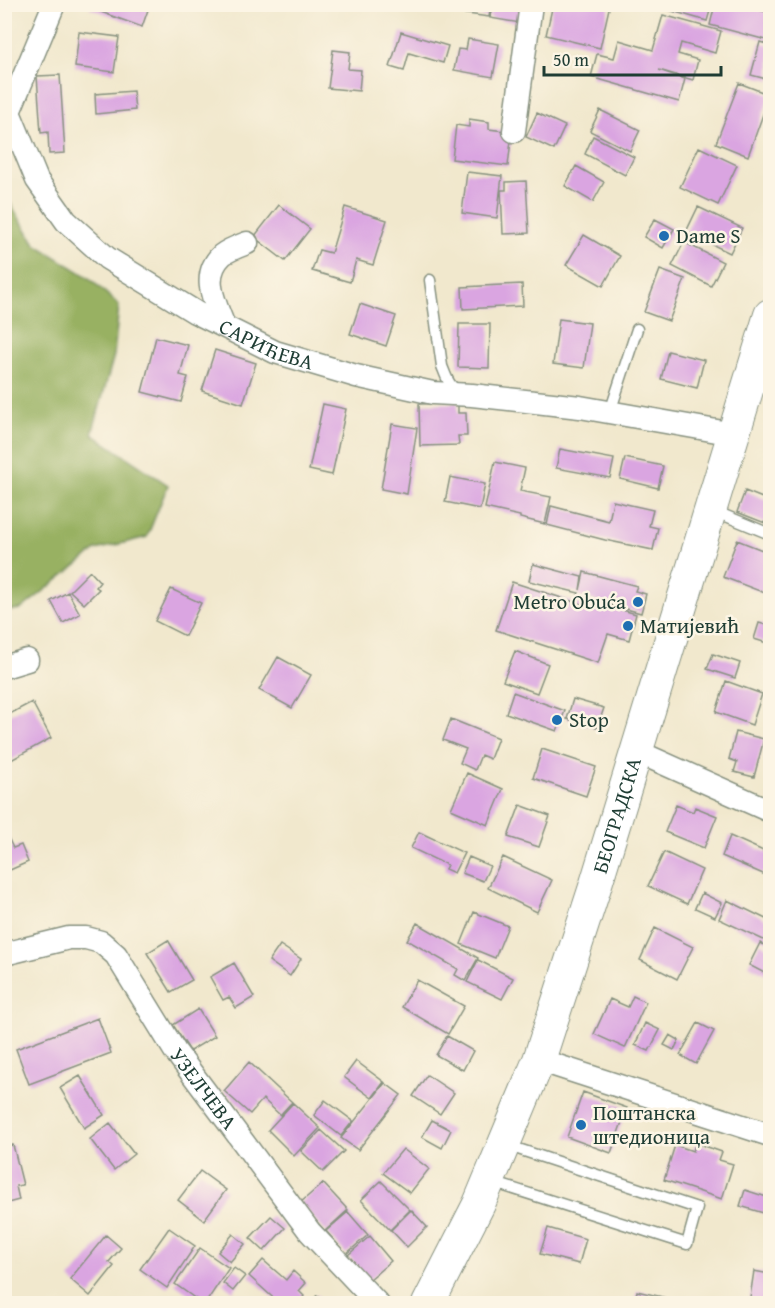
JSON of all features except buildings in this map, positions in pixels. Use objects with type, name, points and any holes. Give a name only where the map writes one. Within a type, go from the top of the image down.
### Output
[{"type":"main road","name":"БЕОГРАДСКА","points":[[429,1304],[475,1213],[539,1060],[595,887],[771,315]]},
{"type":"street","name":"САРИЋЕВА","points":[[54,4],[7,111],[37,180],[66,221],[107,258],[195,312],[275,352],[356,376],[433,393],[472,395],[610,412],[734,434]]},
{"type":"street","points":[[514,131],[531,4]]},
{"type":"street","points":[[224,326],[213,298],[210,280],[214,267],[222,254],[247,243]]},
{"type":"street","points":[[4,667],[27,660]]},
{"type":"street","points":[[636,751],[771,811]]},
{"type":"street","name":"УЗЕЛЧЕВА","points":[[4,954],[69,938],[86,938],[101,942],[116,955],[175,1051],[310,1232],[378,1304]]},
{"type":"street","points":[[539,1060],[771,1135]]},
{"type":"lane","points":[[430,280],[442,366],[446,378],[454,389],[472,395]]},
{"type":"lane","points":[[610,412],[637,329]]},
{"type":"lane","points":[[711,509],[771,534]]},
{"type":"lane","points":[[489,1181],[687,1244],[697,1208],[505,1145]]},
{"type":"green space","points":[[5,195],[35,244],[88,277],[119,305],[114,355],[92,434],[168,485],[147,537],[96,550],[21,609],[5,611]]},
{"type":"place","name":"Dame S","points":[[664,236]]},
{"type":"place","name":"Metro Obuća","points":[[638,602]]},
{"type":"place","name":"Матијевић","points":[[628,626]]},
{"type":"place","name":"Stop","points":[[557,720]]},
{"type":"place","name":"Поштанска штедионица","points":[[581,1125]]}]
